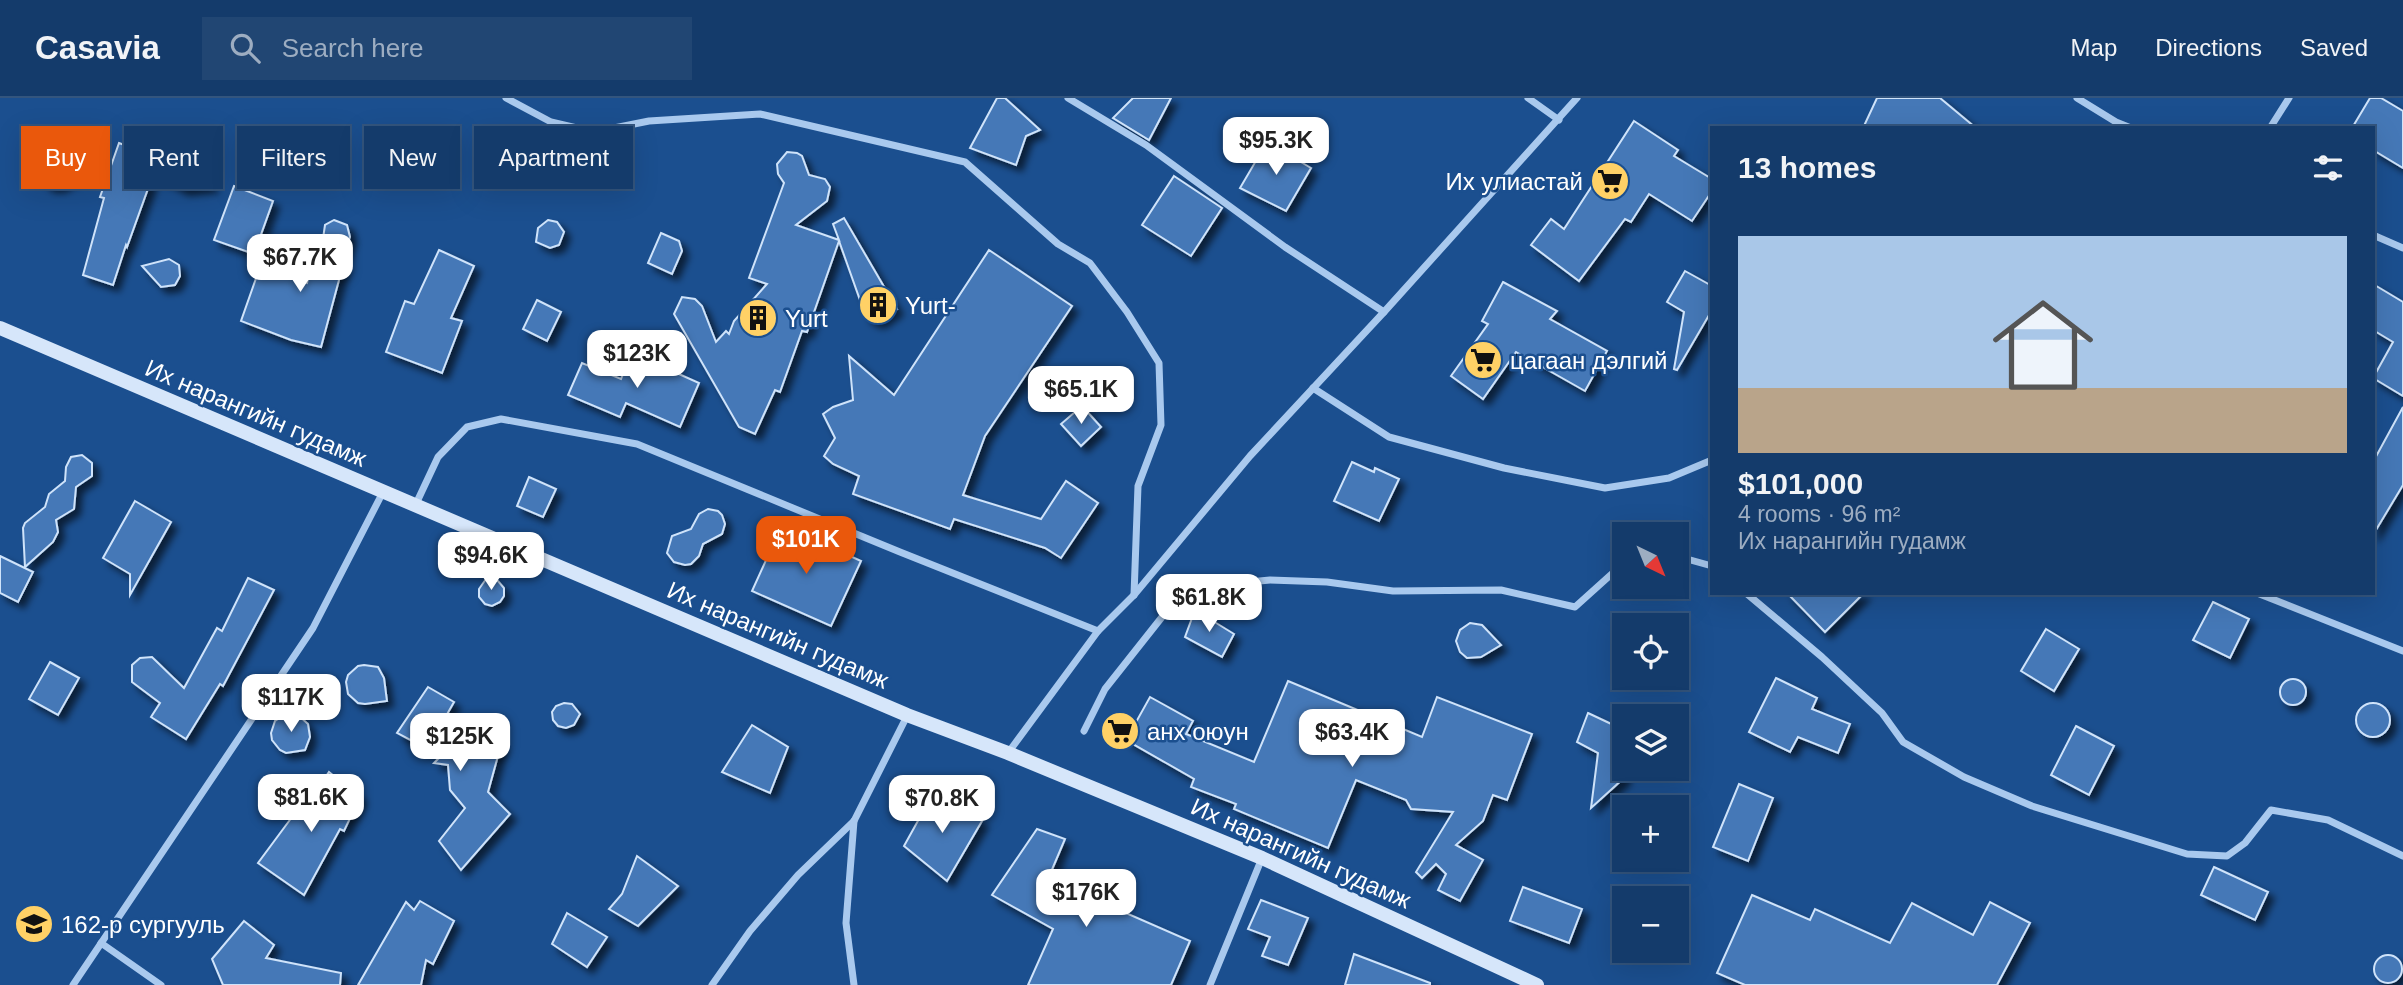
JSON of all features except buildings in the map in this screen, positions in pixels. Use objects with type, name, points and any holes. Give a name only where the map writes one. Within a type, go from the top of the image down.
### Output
[{"type":"main road","name":"Их нарангийн гудамж","points":[[0,328],[907,715],[1008,753],[1262,858],[1537,985]]},
{"type":"street","points":[[506,98],[551,122],[594,132],[649,121],[760,114],[965,162],[1058,244],[1090,263],[1127,312],[1159,363],[1161,425],[1138,486],[1134,595]]},
{"type":"street","points":[[1068,98],[1146,145],[1284,247],[1384,312]]},
{"type":"street","points":[[1528,98],[1559,120]]},
{"type":"street","points":[[1008,753],[1098,631],[1134,595],[1250,456],[1577,98]]},
{"type":"street","points":[[2077,98],[2126,126]]},
{"type":"street","points":[[2271,126],[2289,98]]},
{"type":"street","points":[[2375,236],[2403,248]]},
{"type":"street","points":[[1313,388],[1389,437],[1504,468],[1605,488],[1669,478],[1710,461]]},
{"type":"street","points":[[415,506],[438,457],[467,427],[501,419],[637,444],[1098,631]]},
{"type":"street","points":[[73,985],[313,628],[383,492]]},
{"type":"street","points":[[1689,560],[1710,565]]},
{"type":"street","points":[[1084,731],[1105,689],[1185,588],[1270,580],[1328,582],[1393,591],[1501,590],[1575,607],[1612,574]]},
{"type":"street","points":[[1748,595],[1822,657],[1882,713],[1903,742],[1964,777],[2032,806],[2187,854],[2227,856],[2245,842],[2271,810],[2328,820],[2403,856]]},
{"type":"street","points":[[2262,595],[2403,650]]},
{"type":"street","points":[[712,985],[750,931],[798,875],[855,821],[907,715]]},
{"type":"street","points":[[854,985],[846,923],[855,821]]},
{"type":"street","points":[[1210,985],[1262,858]]},
{"type":"street","points":[[101,943],[161,985]]},
{"type":"place","name":"Их улиастай","points":[[1610,181]]},
{"type":"place","name":"Yurt-","points":[[878,305]]},
{"type":"place","name":"Yurt","points":[[758,318]]},
{"type":"place","name":"цагаан дэлгий","points":[[1483,360]]},
{"type":"place","name":"анх оюун","points":[[1120,731]]},
{"type":"place","name":"162-р сургууль","points":[[34,924]]}]
